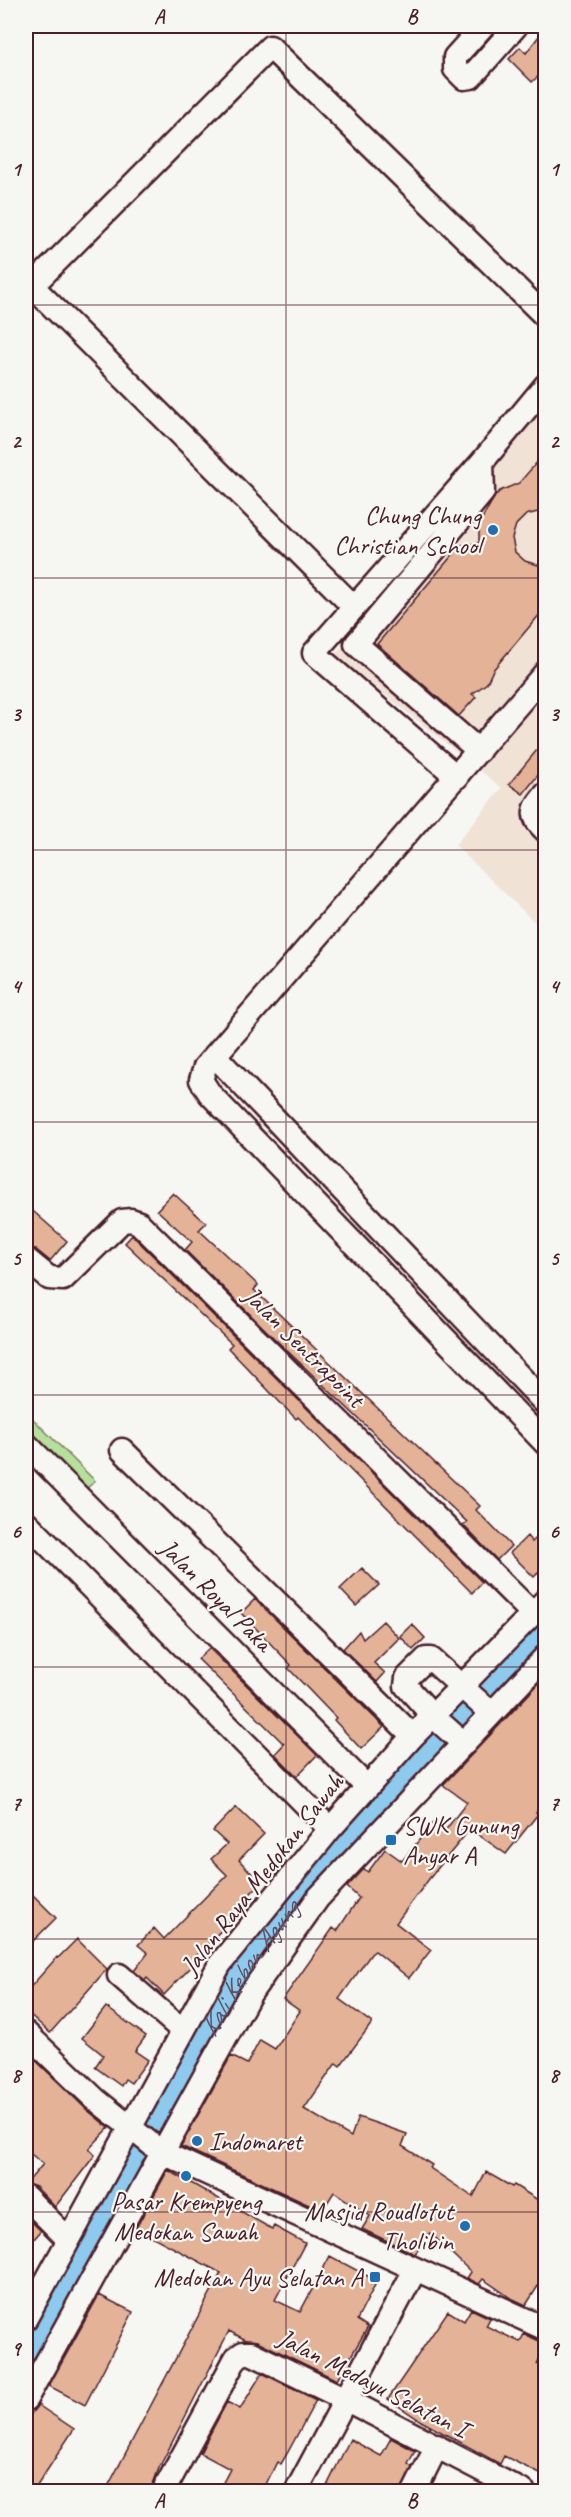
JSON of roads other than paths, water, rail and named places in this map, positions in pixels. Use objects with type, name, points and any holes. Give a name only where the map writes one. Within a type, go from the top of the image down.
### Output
[{"type":"street","points":[[483,26],[454,61],[457,73],[464,78],[471,77],[516,26]]},
{"type":"street","points":[[354,607],[32,286],[270,47],[546,317]]},
{"type":"street","points":[[457,777],[314,653],[482,462],[546,385]]},
{"type":"street","points":[[479,751],[356,644],[483,492],[482,462]]},
{"type":"street","points":[[546,672],[205,1067],[201,1080],[210,1094],[546,1444]]},
{"type":"street","points":[[546,794],[537,804],[534,815],[536,822],[546,831]]},
{"type":"street","points":[[215,1056],[546,1404]]},
{"type":"street","name":"Jalan Sentrapoint","points":[[26,1259],[49,1278],[63,1279],[122,1221],[131,1220],[139,1223],[539,1607]]},
{"type":"street","name":"Jalan Royal Paka","points":[[26,1444],[367,1787]]},
{"type":"street","points":[[123,1450],[413,1736]]},
{"type":"street","points":[[26,1522],[330,1829]]},
{"type":"street","name":"Jalan Raya Medokan Sawah","points":[[26,2399],[146,2141],[183,2031],[220,1964],[367,1787],[413,1736],[437,1719],[539,1607]]},
{"type":"street","name":"Jalan Raya Medokan Sawah","points":[[26,2318],[68,2239],[146,2141],[306,1915],[488,1711],[546,1656]]},
{"type":"street","points":[[462,1742],[437,1719],[406,1684],[407,1678],[426,1659],[430,1659],[488,1711]]},
{"type":"street","points":[[119,1975],[183,2031]]},
{"type":"street","points":[[26,2033],[146,2141],[415,2270],[546,2329]]},
{"type":"street","points":[[26,2198],[68,2239]]},
{"type":"street","points":[[296,2492],[415,2270]]},
{"type":"street","name":"Jalan Medayu Selatan I","points":[[163,2492],[236,2358],[243,2353],[251,2353],[345,2399],[524,2492]]},
{"type":"street","points":[[414,2492],[437,2446]]},
{"type":"waterway","name":"Kali Kebon Agung","points":[[26,2362],[155,2120],[247,1965],[317,1872],[546,1627]]},
{"type":"place","name":"Chung Chung Christian School","points":[[493,530]]},
{"type":"place","name":"SWK Gunung Anyar A","points":[[391,1840]]},
{"type":"place","name":"Indomaret","points":[[197,2141]]},
{"type":"place","name":"Pasar Krempyeng Medokan Sawah","points":[[186,2176]]},
{"type":"place","name":"Masjid Roudlotut Tholibin","points":[[465,2226]]},
{"type":"place","name":"Medokan Ayu Selatan A","points":[[375,2277]]}]
